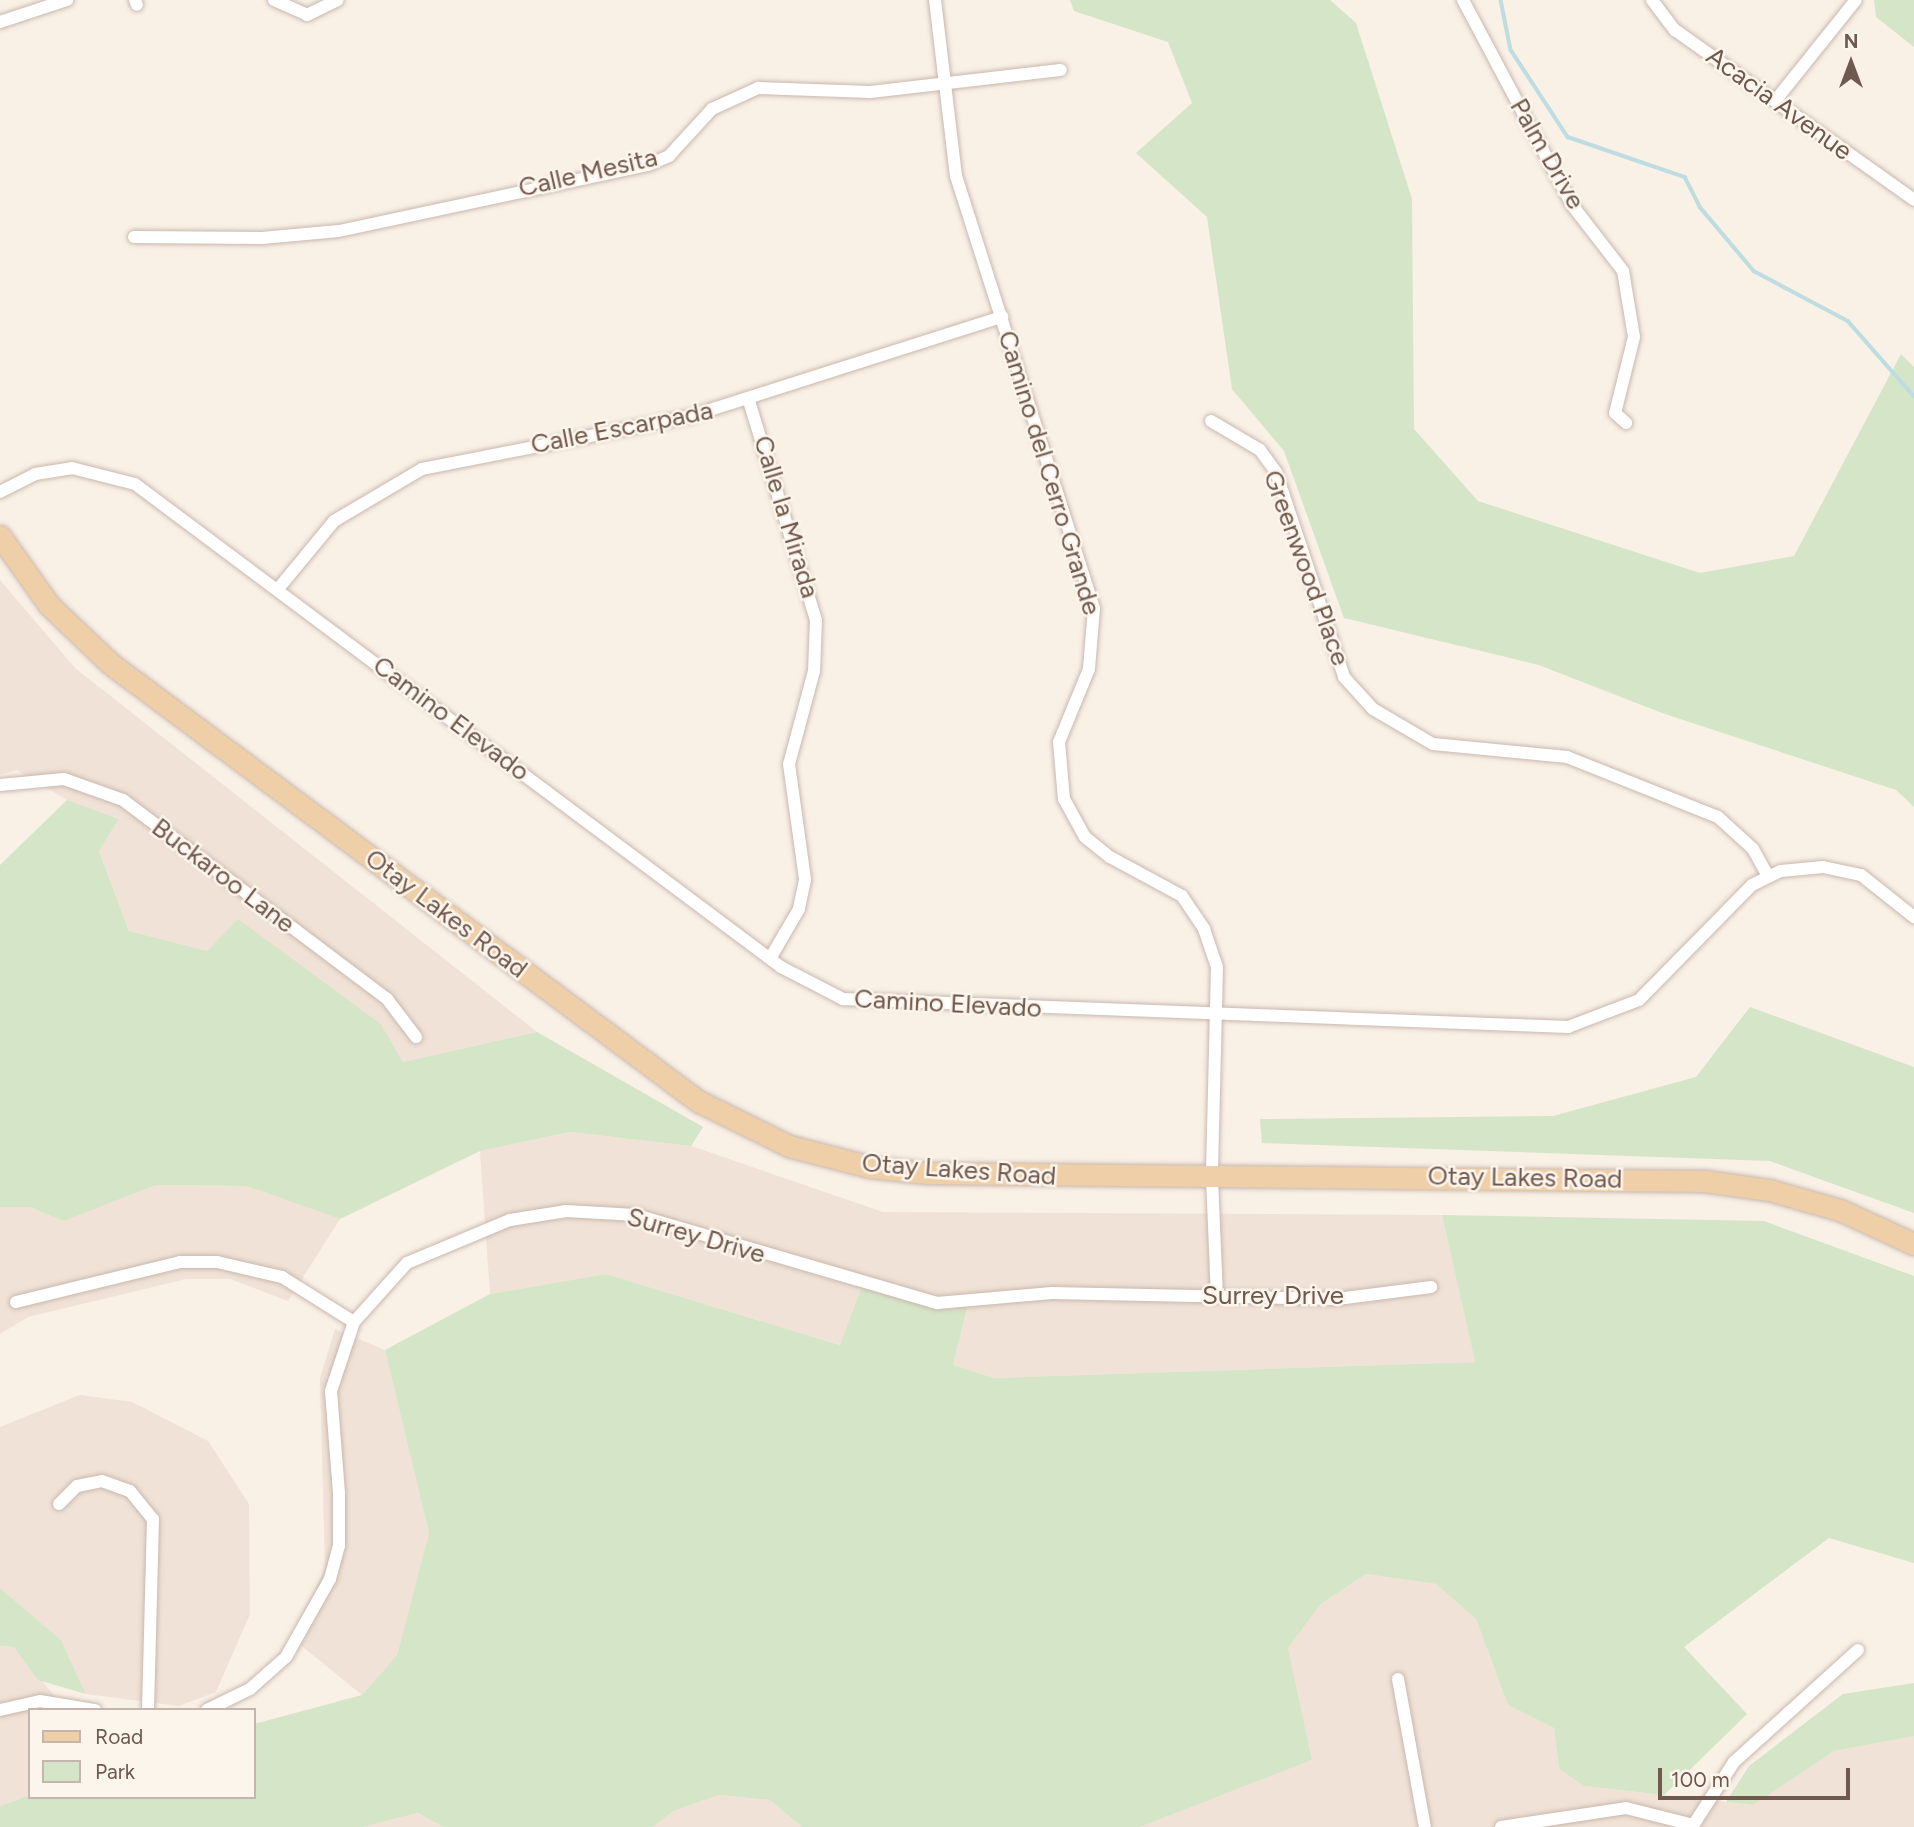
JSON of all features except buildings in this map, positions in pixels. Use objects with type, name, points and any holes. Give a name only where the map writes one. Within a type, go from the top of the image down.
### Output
[{"type":"main road","name":"Otay Lakes Road","points":[[0,536],[49,605],[111,664],[720,1114],[802,1150],[889,1170],[1212,1178],[1706,1181],[1769,1190],[1840,1210],[1914,1244]]},
{"type":"street","points":[[0,22],[67,0]]},
{"type":"street","points":[[274,0],[307,15],[338,0]]},
{"type":"street","name":"Camino del Cerro Grande","points":[[935,0],[956,176],[1094,608],[1089,669],[1059,741],[1064,799],[1085,837],[1190,906],[1214,954],[1217,1015],[1212,1178],[1217,1296]]},
{"type":"street","name":"Palm Drive","points":[[1463,0],[1572,205],[1623,271],[1634,337],[1615,413],[1626,423]]},
{"type":"street","name":"Acacia Avenue","points":[[1652,0],[1675,30],[1914,200]]},
{"type":"street","points":[[1775,101],[1856,0]]},
{"type":"street","name":"Calle Mesita","points":[[134,237],[314,234],[648,165],[669,156],[712,109],[758,88],[870,92],[1062,70]]},
{"type":"street","name":"Calle Escarpada","points":[[278,589],[334,521],[422,469],[749,401],[1002,317]]},
{"type":"street","name":"Calle la Mirada","points":[[749,401],[816,620],[814,671],[789,764],[805,880],[799,909],[771,957]]},
{"type":"street","name":"Greenwood Place","points":[[1211,421],[1260,450],[1276,472],[1344,677],[1373,709],[1433,744],[1567,757],[1718,817],[1753,849],[1768,876]]},
{"type":"street","name":"Camino Elevado","points":[[0,492],[60,468],[111,473],[147,491],[771,957],[816,989],[859,1002],[1583,1025],[1648,993],[1742,894],[1768,876],[1809,866],[1849,871],[1873,881],[1914,917]]},
{"type":"street","name":"Buckaroo Lane","points":[[0,785],[64,779],[123,800],[387,999],[416,1037]]},
{"type":"street","name":"Surrey Drive","points":[[211,1708],[250,1689],[286,1657],[330,1579],[339,1546],[339,1493],[331,1391],[354,1321],[383,1284],[421,1255],[510,1220],[566,1211],[636,1215],[937,1303],[1052,1293],[1337,1298],[1431,1287]]},
{"type":"street","points":[[16,1302],[180,1262],[217,1262],[282,1277],[354,1321]]},
{"type":"street","points":[[59,1504],[77,1486],[102,1481],[130,1491],[153,1519],[148,1708]]},
{"type":"street","points":[[1501,1827],[1626,1808],[1693,1826],[1734,1762],[1858,1650]]},
{"type":"street","points":[[1398,1679],[1425,1827]]},
{"type":"street","points":[[0,1710],[40,1701],[83,1708]]},
{"type":"shaded area","points":[[0,580],[75,668],[537,1032],[403,1062],[381,1024],[238,920],[207,951],[129,931],[99,851],[119,819],[67,800],[17,770],[0,775]]},
{"type":"shaded area","points":[[570,1132],[691,1146],[883,1212],[1442,1215],[1475,1362],[994,1378],[953,1365],[969,1302],[841,1345],[606,1274],[490,1294],[480,1151]]},
{"type":"shaded area","points":[[156,1185],[248,1186],[340,1219],[288,1301],[230,1279],[186,1279],[28,1317],[0,1334],[0,1207],[29,1207],[64,1221]]},
{"type":"shaded area","points":[[335,1329],[385,1350],[429,1533],[397,1655],[362,1695],[292,1638],[325,1568],[320,1378]]},
{"type":"shaded area","points":[[80,1395],[132,1402],[208,1441],[249,1504],[250,1614],[216,1692],[179,1706],[86,1694],[61,1640],[0,1588],[0,1427]]},
{"type":"shaded area","points":[[1366,1574],[1436,1584],[1476,1619],[1508,1705],[1554,1728],[1559,1769],[1584,1786],[1752,1805],[1834,1751],[1914,1736],[1914,1827],[1140,1827],[1312,1760],[1288,1648],[1321,1604]]},
{"type":"shaded area","points":[[0,1646],[14,1647],[64,1708],[28,1708],[28,1796],[0,1806]]},
{"type":"shaded area","points":[[719,1795],[770,1800],[802,1827],[653,1827],[673,1811]]},
{"type":"shaded area","points":[[418,1813],[443,1827],[363,1827]]},
{"type":"green space","points":[[1070,0],[1330,0],[1356,23],[1412,199],[1414,429],[1478,501],[1700,573],[1794,556],[1901,354],[1914,367],[1914,807],[1896,790],[1662,713],[1539,665],[1344,618],[1284,451],[1232,389],[1207,217],[1136,153],[1192,103],[1168,42],[1074,11]]},
{"type":"green space","points":[[1874,0],[1914,0],[1914,47],[1876,17]]},
{"type":"green space","points":[[67,800],[119,819],[99,851],[129,931],[207,951],[238,919],[381,1024],[403,1062],[537,1032],[703,1127],[691,1146],[570,1132],[480,1151],[340,1219],[247,1186],[156,1185],[64,1221],[29,1207],[0,1207],[0,865]]},
{"type":"green space","points":[[1750,1007],[1914,1067],[1914,1213],[1770,1161],[1262,1143],[1260,1119],[1553,1116],[1696,1077]]},
{"type":"green space","points":[[1442,1215],[1764,1221],[1914,1276],[1914,1563],[1829,1538],[1684,1647],[1747,1714],[1664,1795],[1584,1786],[1559,1769],[1554,1728],[1508,1705],[1476,1619],[1436,1584],[1366,1574],[1321,1604],[1288,1648],[1312,1760],[1140,1827],[802,1827],[770,1800],[719,1795],[673,1811],[653,1827],[443,1827],[418,1813],[363,1827],[0,1827],[0,1806],[28,1796],[28,1799],[256,1799],[256,1723],[362,1695],[397,1655],[429,1533],[385,1350],[490,1294],[606,1274],[840,1345],[862,1287],[969,1301],[953,1365],[994,1378],[1475,1362]]},
{"type":"green space","points":[[0,1588],[61,1640],[86,1694],[38,1680],[14,1647],[0,1646]]},
{"type":"green space","points":[[1914,1683],[1914,1736],[1834,1751],[1753,1805],[1726,1802],[1749,1766],[1843,1694]]},
{"type":"waterway","points":[[1501,0],[1511,50],[1568,137],[1685,177],[1700,207],[1754,271],[1848,321],[1914,396]]}]
